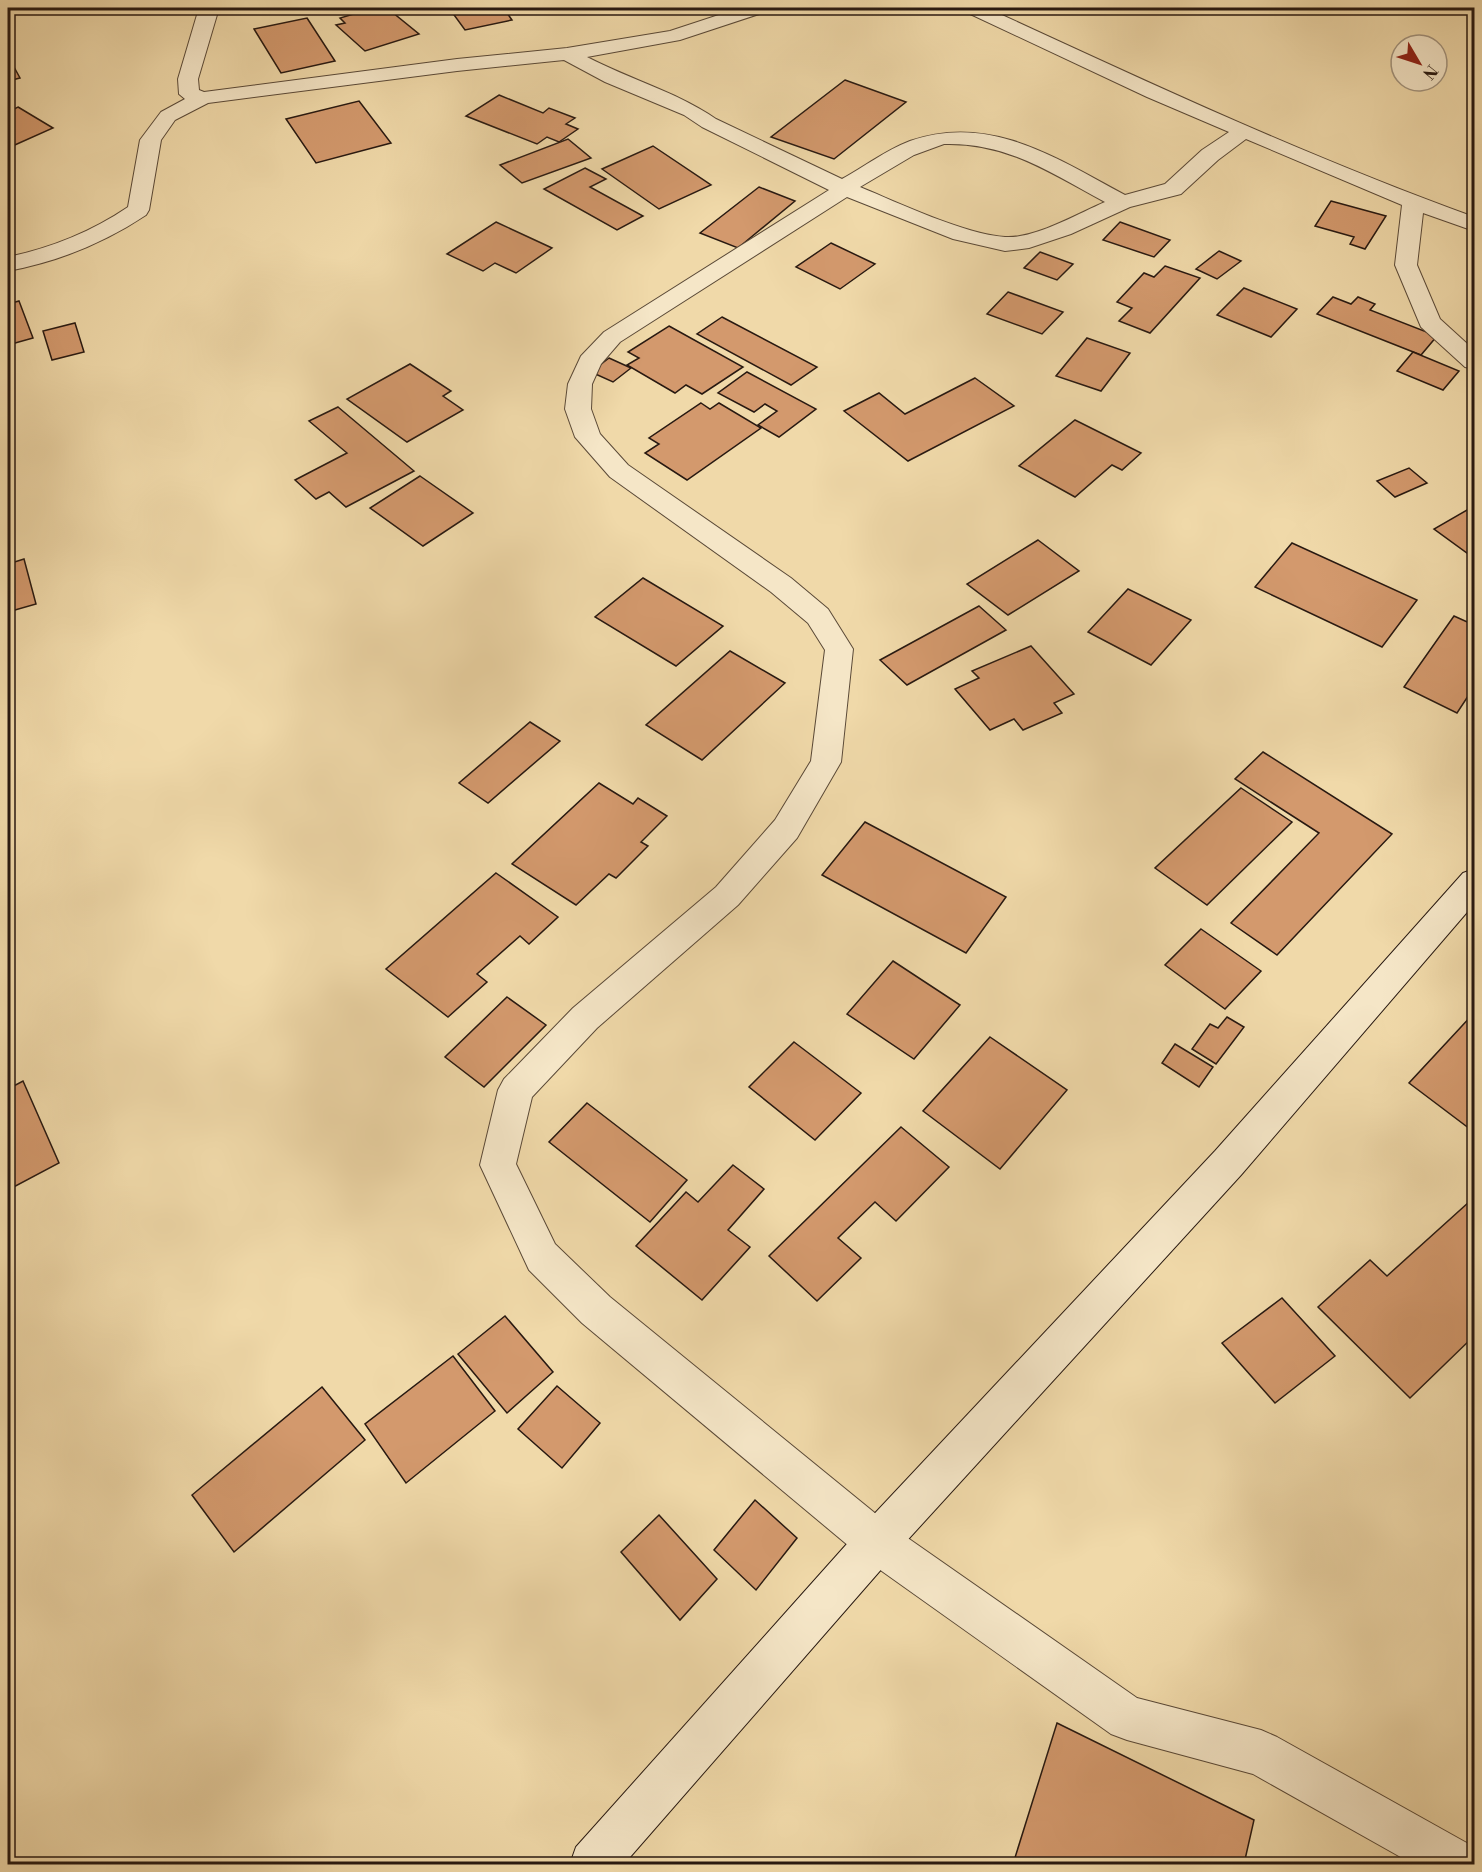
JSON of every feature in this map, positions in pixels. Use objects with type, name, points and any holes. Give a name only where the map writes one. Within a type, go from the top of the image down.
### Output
[{"type":"street","points":[[203,98],[189,94],[188,79],[209,8]]},
{"type":"street","points":[[8,264],[32,259],[113,228],[138,210],[151,140],[168,116],[203,98],[457,65],[567,54],[673,36],[758,8]]},
{"type":"street","points":[[973,8],[1154,93],[1413,202],[1474,224]]},
{"type":"street","points":[[567,54],[612,78],[691,111],[709,123],[845,188],[961,234],[1005,244],[1029,241],[1064,229],[1122,202],[1173,189],[1210,155],[1244,131]]},
{"type":"street","points":[[1122,202],[1017,148],[990,139],[974,137],[936,140],[917,146],[845,188],[612,337],[590,361],[580,384],[578,409],[588,437],[619,471],[781,585],[818,616],[839,649],[837,674],[826,762],[786,829],[727,896],[585,1018],[516,1090],[498,1165],[542,1257],[550,1265],[596,1310],[877,1542],[1126,1718],[1261,1753],[1458,1864]]},
{"type":"street","points":[[1413,202],[1406,265],[1429,322],[1474,362]]},
{"type":"street","points":[[593,1864],[877,1542],[1228,1163],[1474,882]]},
{"type":"building","points":[[374,8],[387,8],[419,34],[365,51],[336,25],[345,23],[340,18]]},
{"type":"building","points":[[449,8],[521,8],[523,10],[507,13],[512,20],[465,30]]},
{"type":"building","points":[[307,18],[335,61],[281,73],[254,29]]},
{"type":"building","points":[[14,67],[20,78],[8,81],[8,69]]},
{"type":"building","points":[[845,80],[906,102],[834,159],[771,137]]},
{"type":"building","points":[[499,95],[543,113],[549,108],[575,118],[566,124],[578,129],[559,142],[547,137],[537,144],[466,116]]},
{"type":"building","points":[[359,101],[391,143],[316,163],[286,119]]},
{"type":"building","points":[[18,107],[53,128],[8,148],[8,112]]},
{"type":"building","points":[[568,139],[591,158],[522,183],[500,165]]},
{"type":"building","points":[[653,146],[711,185],[659,209],[602,169]]},
{"type":"building","points":[[585,168],[606,179],[590,187],[643,216],[617,230],[544,189]]},
{"type":"building","points":[[759,187],[795,201],[738,248],[700,233]]},
{"type":"building","points":[[1331,201],[1386,216],[1365,249],[1350,244],[1354,237],[1315,226]]},
{"type":"building","points":[[496,222],[552,248],[516,273],[495,263],[483,271],[447,254]]},
{"type":"building","points":[[1120,222],[1170,240],[1154,257],[1103,240]]},
{"type":"building","points":[[831,243],[875,264],[840,289],[796,267]]},
{"type":"building","points":[[1219,251],[1241,261],[1217,279],[1196,269]]},
{"type":"building","points":[[1040,252],[1073,264],[1057,280],[1024,268]]},
{"type":"building","points":[[1165,266],[1200,278],[1150,333],[1119,321],[1132,308],[1117,302],[1144,273],[1154,277]]},
{"type":"building","points":[[1244,288],[1297,309],[1271,337],[1217,315]]},
{"type":"building","points":[[1008,292],[1063,312],[1042,334],[987,314]]},
{"type":"building","points":[[1333,297],[1351,304],[1358,297],[1375,304],[1370,310],[1437,336],[1421,355],[1317,314]]},
{"type":"building","points":[[19,301],[33,338],[8,345],[8,304]]},
{"type":"building","points":[[722,317],[817,367],[791,385],[697,334]]},
{"type":"building","points":[[75,323],[84,352],[52,360],[43,331]]},
{"type":"building","points":[[669,326],[743,367],[702,394],[686,385],[675,393],[627,365],[639,358],[628,352]]},
{"type":"building","points":[[1087,338],[1130,353],[1101,391],[1056,376]]},
{"type":"building","points":[[1413,352],[1459,371],[1443,390],[1397,371]]},
{"type":"building","points":[[609,358],[631,368],[613,382],[591,372]]},
{"type":"building","points":[[410,364],[451,391],[443,396],[463,410],[407,442],[347,399]]},
{"type":"building","points":[[747,372],[816,409],[779,437],[758,425],[777,411],[765,404],[754,412],[718,393]]},
{"type":"building","points":[[975,378],[1014,406],[908,461],[844,411],[879,393],[905,414]]},
{"type":"building","points":[[701,403],[710,409],[719,403],[761,428],[687,480],[645,453],[659,444],[649,438]]},
{"type":"building","points":[[338,407],[414,471],[346,507],[329,492],[316,499],[295,480],[347,453],[309,421]]},
{"type":"building","points":[[1075,420],[1141,453],[1122,470],[1112,465],[1075,497],[1019,466]]},
{"type":"building","points":[[1409,468],[1427,483],[1395,497],[1377,481]]},
{"type":"building","points":[[420,476],[473,513],[423,546],[370,508]]},
{"type":"building","points":[[1474,506],[1474,548],[1467,553],[1434,529]]},
{"type":"building","points":[[1038,540],[1079,571],[1008,615],[967,584]]},
{"type":"building","points":[[1292,543],[1417,600],[1382,647],[1255,587]]},
{"type":"building","points":[[24,559],[36,604],[8,612],[8,564]]},
{"type":"building","points":[[643,578],[723,626],[676,666],[595,617]]},
{"type":"building","points":[[1128,589],[1191,620],[1151,665],[1088,632]]},
{"type":"building","points":[[979,606],[1006,630],[907,685],[880,660]]},
{"type":"building","points":[[1454,616],[1474,625],[1474,687],[1457,713],[1404,687]]},
{"type":"building","points":[[1031,646],[1074,694],[1054,703],[1062,713],[1023,730],[1014,719],[990,730],[955,689],[979,678],[972,671]]},
{"type":"building","points":[[730,651],[785,683],[702,760],[646,725]]},
{"type":"building","points":[[530,722],[560,741],[488,803],[459,783]]},
{"type":"building","points":[[1263,752],[1392,834],[1277,955],[1231,923],[1319,833],[1235,779]]},
{"type":"building","points":[[599,783],[633,804],[638,798],[667,816],[641,842],[648,846],[616,878],[609,874],[576,905],[512,864]]},
{"type":"building","points":[[1241,788],[1292,822],[1207,905],[1155,868]]},
{"type":"building","points":[[865,822],[1006,897],[966,953],[822,875]]},
{"type":"building","points":[[496,873],[558,917],[529,944],[520,936],[477,974],[487,982],[448,1017],[386,969]]},
{"type":"building","points":[[1201,929],[1261,971],[1225,1009],[1165,965]]},
{"type":"building","points":[[893,961],[960,1005],[914,1059],[847,1014]]},
{"type":"building","points":[[507,997],[546,1025],[484,1087],[445,1057]]},
{"type":"building","points":[[1474,1013],[1474,1132],[1409,1083]]},
{"type":"building","points":[[1227,1017],[1244,1027],[1216,1064],[1192,1049],[1210,1024],[1218,1028]]},
{"type":"building","points":[[990,1037],[1067,1090],[1000,1169],[923,1111]]},
{"type":"building","points":[[794,1042],[861,1093],[815,1140],[749,1087]]},
{"type":"building","points":[[1175,1044],[1213,1067],[1199,1087],[1162,1063]]},
{"type":"building","points":[[23,1081],[59,1163],[8,1190],[8,1089]]},
{"type":"building","points":[[587,1103],[687,1180],[650,1222],[549,1142]]},
{"type":"building","points":[[901,1127],[949,1167],[896,1221],[875,1202],[838,1238],[861,1258],[817,1301],[769,1256]]},
{"type":"building","points":[[733,1165],[764,1189],[728,1230],[750,1247],[702,1300],[636,1246],[686,1192],[698,1202]]},
{"type":"building","points":[[1469,1202],[1474,1207],[1474,1336],[1410,1398],[1318,1307],[1370,1260],[1387,1276]]},
{"type":"building","points":[[1282,1298],[1335,1356],[1275,1403],[1222,1343]]},
{"type":"building","points":[[505,1316],[553,1372],[507,1413],[458,1354]]},
{"type":"building","points":[[453,1356],[495,1411],[406,1483],[365,1424]]},
{"type":"building","points":[[557,1386],[600,1423],[562,1468],[518,1429]]},
{"type":"building","points":[[322,1387],[365,1440],[234,1552],[192,1495]]},
{"type":"building","points":[[755,1500],[797,1538],[756,1590],[714,1550]]},
{"type":"building","points":[[659,1515],[717,1579],[680,1620],[621,1552]]},
{"type":"building","points":[[1057,1723],[1254,1820],[1244,1864],[1013,1864]]}]
